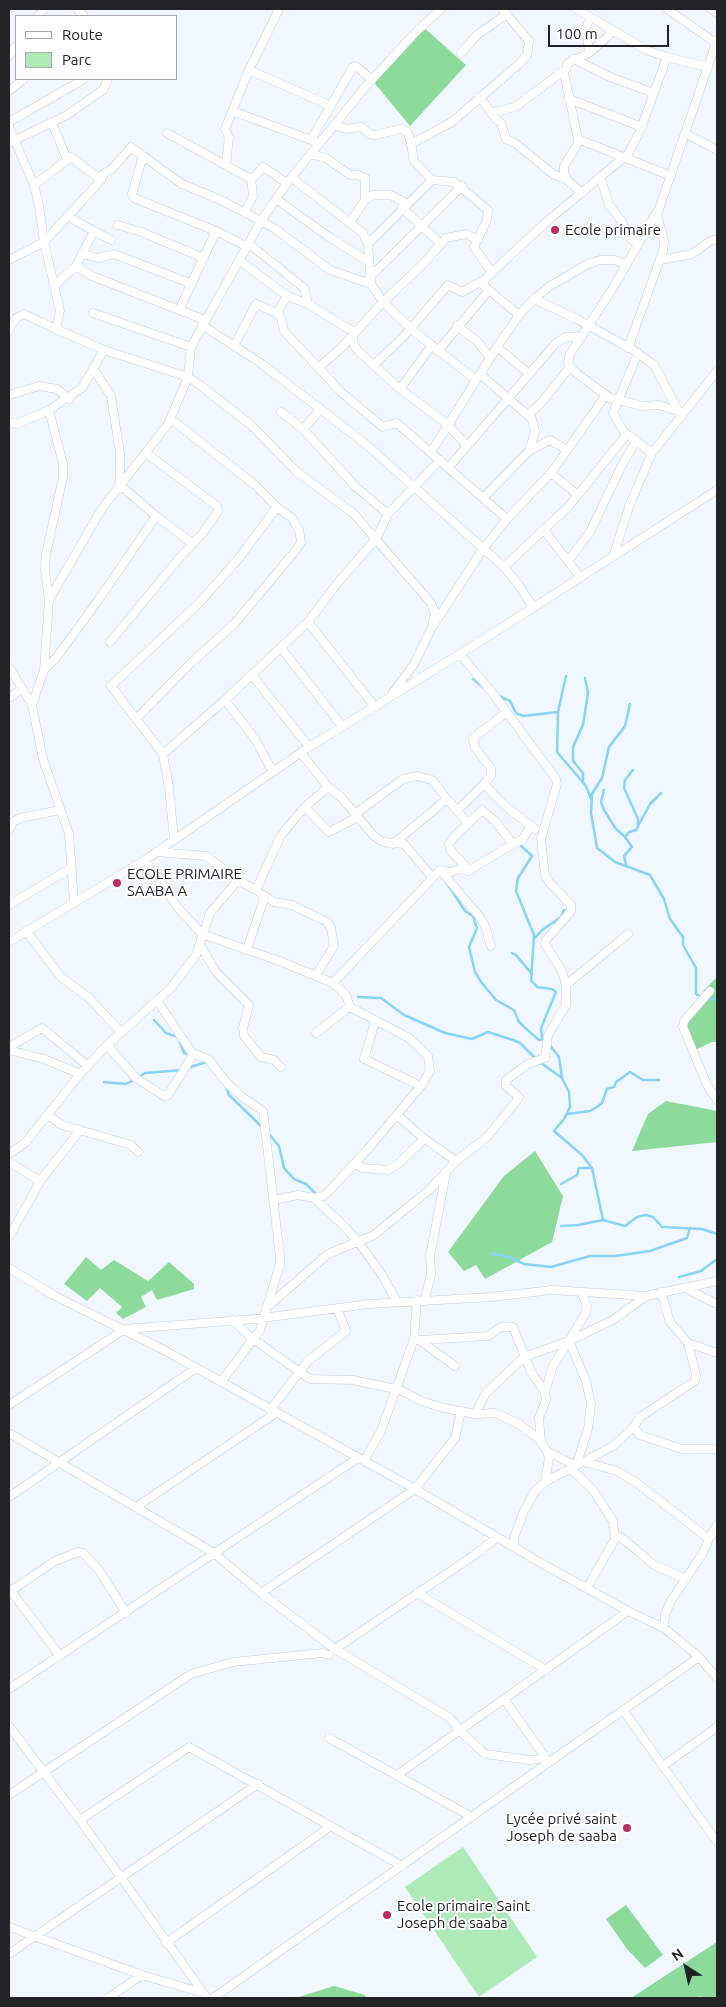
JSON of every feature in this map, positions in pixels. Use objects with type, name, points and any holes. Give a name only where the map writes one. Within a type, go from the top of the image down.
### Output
[{"type":"street","points":[[226,165],[228,137],[225,129],[249,70],[279,9]]},
{"type":"street","points":[[49,600],[101,510],[171,419],[188,377],[191,347],[247,244],[276,199],[289,180],[372,80],[416,32],[441,9]]},
{"type":"street","points":[[577,9],[646,50],[708,67]]},
{"type":"street","points":[[628,348],[660,260],[664,241],[656,220],[660,204],[717,42],[667,9]]},
{"type":"street","points":[[711,9],[717,13]]},
{"type":"street","points":[[411,144],[444,127],[519,64],[530,48],[529,41],[505,11],[477,35],[461,53]]},
{"type":"street","points":[[589,53],[586,28],[590,17]]},
{"type":"street","points":[[567,180],[564,166],[578,139],[564,77],[568,62],[589,53],[614,31]]},
{"type":"street","points":[[374,365],[412,329],[448,285],[462,292],[484,280],[545,223],[625,158],[633,147],[642,126],[667,57]]},
{"type":"street","points":[[574,59],[610,77],[654,93]]},
{"type":"street","points":[[311,140],[353,66],[372,80]]},
{"type":"street","points":[[491,113],[515,107],[566,69]]},
{"type":"street","points":[[249,70],[331,106]]},
{"type":"street","points":[[9,90],[23,80]]},
{"type":"street","points":[[9,122],[82,80]]},
{"type":"street","points":[[11,142],[67,115],[103,90],[108,80]]},
{"type":"street","points":[[480,97],[501,123],[506,139],[515,143],[553,174],[567,180],[582,193]]},
{"type":"street","points":[[569,99],[642,126]]},
{"type":"street","points":[[232,111],[320,144]]},
{"type":"street","points":[[52,123],[67,159]]},
{"type":"street","points":[[335,125],[346,130],[361,127],[370,134],[376,135],[400,129],[408,133],[414,161],[432,180],[454,182],[462,186],[489,213],[474,246],[476,252],[492,273]]},
{"type":"street","points":[[9,127],[11,142],[34,185],[44,242],[60,311],[56,329]]},
{"type":"street","points":[[168,133],[251,178]]},
{"type":"street","points":[[685,133],[717,150]]},
{"type":"street","points":[[578,139],[671,176]]},
{"type":"street","points":[[9,260],[44,242],[101,180],[103,174],[112,169],[129,148],[182,184],[262,221],[330,270],[370,281]]},
{"type":"street","points":[[310,154],[326,158],[350,175],[366,178],[365,200]]},
{"type":"street","points":[[143,156],[132,194],[134,198],[247,244],[304,288],[308,304]]},
{"type":"street","points":[[34,185],[71,157],[75,158],[101,180]]},
{"type":"street","points":[[251,178],[263,167],[289,180],[351,221],[363,232],[368,244],[370,281],[384,302],[435,348],[529,414],[534,424],[535,432],[529,451]]},
{"type":"street","points":[[246,212],[253,196],[251,178]]},
{"type":"street","points":[[601,179],[609,205],[621,220],[628,236],[637,244]]},
{"type":"street","points":[[368,244],[432,180]]},
{"type":"street","points":[[370,281],[462,186]]},
{"type":"street","points":[[351,221],[365,200],[374,195],[386,194],[404,206],[421,228],[441,244]]},
{"type":"street","points":[[276,199],[329,237],[369,262]]},
{"type":"street","points":[[660,204],[613,288],[568,359],[570,367],[606,395],[618,401],[643,406],[658,405],[680,413]]},
{"type":"street","points":[[67,216],[111,240]]},
{"type":"street","points":[[118,225],[141,232],[204,258]]},
{"type":"street","points":[[55,286],[76,266],[94,231]]},
{"type":"street","points":[[179,310],[216,231]]},
{"type":"street","points":[[318,367],[354,334],[448,236],[463,234],[478,240]]},
{"type":"street","points":[[660,260],[692,254],[710,241],[717,239]]},
{"type":"street","points":[[83,254],[98,258],[114,254],[192,284]]},
{"type":"street","points":[[239,260],[287,296],[308,304],[354,334]]},
{"type":"street","points":[[431,452],[497,347],[519,315],[534,300],[550,286],[588,264],[614,260],[625,264]]},
{"type":"street","points":[[76,266],[92,276],[179,310],[204,322],[234,346],[262,364],[341,423],[415,487],[504,568],[518,584],[533,607]]},
{"type":"street","points":[[484,280],[484,286],[519,315]]},
{"type":"street","points":[[400,389],[489,290]]},
{"type":"street","points":[[277,313],[287,296]]},
{"type":"street","points":[[534,300],[638,353],[658,370],[680,413]]},
{"type":"street","points":[[234,346],[256,304],[277,313],[281,318],[285,333],[342,393],[383,427],[397,423],[506,519]]},
{"type":"street","points":[[9,330],[16,318],[24,314],[104,350],[188,377],[252,426],[297,472],[354,514],[431,603],[435,613],[432,628]]},
{"type":"street","points":[[93,314],[191,347]]},
{"type":"street","points":[[457,326],[477,341],[490,358]]},
{"type":"street","points":[[354,334],[355,348],[400,389],[447,424],[467,446]]},
{"type":"street","points":[[449,467],[556,343],[566,338],[582,336]]},
{"type":"street","points":[[497,347],[529,374]]},
{"type":"street","points":[[9,422],[16,424],[49,410],[68,399],[82,388],[104,350]]},
{"type":"street","points":[[638,353],[614,410],[614,416],[627,434],[652,453]]},
{"type":"street","points":[[529,414],[541,403],[570,367]]},
{"type":"street","points":[[93,368],[111,396],[120,453],[120,485],[156,516],[192,543]]},
{"type":"street","points":[[614,554],[630,504],[652,453],[680,413],[717,371]]},
{"type":"street","points":[[9,395],[39,386],[56,389],[68,399]]},
{"type":"street","points":[[388,699],[410,670],[432,628],[483,549],[506,519],[551,474],[606,395]]},
{"type":"street","points":[[303,429],[321,409]]},
{"type":"street","points":[[32,705],[44,670],[49,600],[45,569],[46,554],[63,477],[63,464],[49,410]]},
{"type":"street","points":[[281,412],[303,429],[356,487],[388,514]]},
{"type":"street","points":[[136,719],[190,664],[235,624],[301,542],[299,530],[292,518],[277,507],[255,485],[171,419]]},
{"type":"street","points":[[504,568],[578,495],[627,434]]},
{"type":"street","points":[[483,498],[529,451],[550,440],[568,450]]},
{"type":"street","points":[[568,561],[590,532],[621,467],[636,441]]},
{"type":"street","points":[[110,642],[208,526],[218,508],[146,453]]},
{"type":"street","points":[[162,754],[225,700],[308,622],[340,580],[376,539],[388,514],[440,460]]},
{"type":"street","points":[[551,474],[578,495]]},
{"type":"street","points":[[9,942],[74,901],[145,860],[342,726],[460,654],[717,490]]},
{"type":"street","points":[[174,839],[170,788],[162,754],[112,686],[200,602],[239,558],[277,507]]},
{"type":"street","points":[[44,670],[63,649],[156,516]]},
{"type":"street","points":[[544,530],[580,577]]},
{"type":"street","points":[[308,622],[375,707]]},
{"type":"street","points":[[281,648],[342,726]]},
{"type":"street","points":[[265,1312],[320,1260],[374,1235],[446,1173],[456,1161],[487,1137],[519,1097],[505,1084],[508,1077],[528,1064],[545,1058],[548,1035],[566,1005],[566,985],[562,971],[545,944],[546,940],[569,916],[571,905],[549,882],[546,875],[541,832],[557,781],[546,763],[460,654]]},
{"type":"street","points":[[9,668],[32,705],[43,759],[70,834],[74,901]]},
{"type":"street","points":[[252,675],[310,747]]},
{"type":"street","points":[[9,698],[22,688]]},
{"type":"street","points":[[225,700],[255,739],[273,772]]},
{"type":"street","points":[[457,811],[491,776],[491,768],[475,748],[473,738],[507,712]]},
{"type":"street","points":[[301,753],[328,787],[340,796],[374,836],[383,842],[404,844],[432,877]]},
{"type":"street","points":[[305,807],[329,832],[357,816],[409,776],[432,780],[468,823]]},
{"type":"street","points":[[484,784],[504,805],[541,832]]},
{"type":"street","points":[[256,890],[280,835],[305,807],[328,787]]},
{"type":"street","points":[[393,844],[447,799]]},
{"type":"street","points":[[9,830],[14,822],[20,818],[60,810]]},
{"type":"street","points":[[469,870],[451,851],[449,844],[483,810],[496,822],[513,844]]},
{"type":"street","points":[[440,870],[450,872],[460,869],[469,870],[522,840],[531,826]]},
{"type":"street","points":[[156,852],[206,856],[238,880],[274,902],[292,905],[327,922],[331,928],[334,946],[316,975]]},
{"type":"street","points":[[145,860],[179,909],[202,934],[247,949],[333,983],[346,994],[349,1007],[409,1038],[428,1056],[430,1071],[421,1086],[355,1164],[328,1192],[323,1196],[314,1198],[298,1195],[273,1200]]},
{"type":"street","points":[[9,905],[71,868]]},
{"type":"street","points":[[333,983],[440,870]]},
{"type":"street","points":[[440,870],[479,916],[492,946]]},
{"type":"street","points":[[9,1154],[25,1143],[80,1074],[121,1032],[158,1002],[190,964],[200,946],[202,934],[210,913],[238,880]]},
{"type":"street","points":[[247,949],[265,896]]},
{"type":"street","points":[[26,931],[61,978],[88,998],[121,1032]]},
{"type":"street","points":[[566,985],[628,934]]},
{"type":"street","points":[[200,946],[216,972],[249,1005],[243,1028],[244,1036],[261,1057],[274,1060],[281,1066]]},
{"type":"street","points":[[710,991],[684,1022],[683,1027],[707,1086],[717,1100]]},
{"type":"street","points":[[158,1002],[192,1053],[208,1059],[235,1091],[263,1111],[280,1264],[265,1312],[253,1339],[221,1382]]},
{"type":"street","points":[[316,1033],[349,1007]]},
{"type":"street","points":[[376,1022],[364,1059],[421,1086]]},
{"type":"street","points":[[9,1049],[42,1028],[88,1066]]},
{"type":"street","points":[[107,1046],[134,1077],[164,1096],[172,1092],[192,1053]]},
{"type":"street","points":[[9,1049],[44,1059],[80,1074]]},
{"type":"street","points":[[397,1114],[424,1138],[456,1161]]},
{"type":"street","points":[[48,1115],[62,1125],[131,1145],[138,1152]]},
{"type":"street","points":[[9,1238],[40,1182],[80,1130]]},
{"type":"street","points":[[355,1164],[364,1168],[388,1170],[398,1164],[424,1138]]},
{"type":"street","points":[[9,1162],[40,1182]]},
{"type":"street","points":[[9,1689],[214,1553],[361,1460],[381,1431],[394,1390],[417,1340],[421,1299],[431,1274],[430,1256],[446,1173]]},
{"type":"street","points":[[314,1198],[359,1243],[398,1302]]},
{"type":"street","points":[[9,1268],[54,1294],[196,1368],[415,1489],[496,1538],[628,1611],[664,1628],[699,1657],[717,1678]]},
{"type":"street","points":[[9,1405],[124,1329],[232,1320],[265,1312],[338,1308],[421,1299],[491,1297],[552,1290],[646,1296],[717,1282]]},
{"type":"street","points":[[687,1289],[717,1304]]},
{"type":"street","points":[[541,1442],[539,1418],[546,1400],[545,1392],[553,1366],[585,1314],[587,1307],[582,1292]]},
{"type":"street","points":[[512,1547],[524,1512],[535,1490],[545,1482],[612,1446],[634,1427],[640,1417],[695,1381],[696,1375],[688,1343],[670,1322],[661,1292]]},
{"type":"street","points":[[475,1414],[486,1393],[524,1357],[569,1341],[613,1320],[646,1296]]},
{"type":"street","points":[[136,1507],[273,1412],[308,1361],[346,1331],[338,1308]]},
{"type":"street","points":[[232,1320],[253,1339],[310,1379],[353,1380],[405,1392],[431,1404],[461,1411],[475,1414],[495,1413],[512,1421],[541,1442],[548,1451],[573,1467],[614,1521],[615,1539],[587,1588]]},
{"type":"street","points":[[417,1340],[488,1336],[507,1326],[513,1327],[531,1372],[545,1392]]},
{"type":"street","points":[[417,1340],[455,1366]]},
{"type":"street","points":[[569,1341],[586,1381],[591,1404],[588,1429],[573,1467]]},
{"type":"street","points":[[688,1343],[717,1353]]},
{"type":"street","points":[[9,1496],[196,1368]]},
{"type":"street","points":[[261,1593],[415,1489],[455,1438],[461,1411]]},
{"type":"street","points":[[634,1427],[640,1435],[682,1449],[717,1449]]},
{"type":"street","points":[[9,1433],[214,1553],[332,1652],[444,1714],[485,1754],[530,1760],[548,1760]]},
{"type":"street","points":[[545,1482],[549,1462],[548,1451]]},
{"type":"street","points":[[585,1462],[617,1471],[637,1483],[709,1539]]},
{"type":"street","points":[[664,1628],[665,1614],[703,1553],[717,1525]]},
{"type":"street","points":[[9,1795],[190,1674],[234,1662],[332,1652],[496,1538]]},
{"type":"street","points":[[615,1539],[622,1538],[654,1565],[686,1579]]},
{"type":"street","points":[[60,1656],[10,1591],[66,1555],[74,1552],[83,1553],[99,1570],[126,1613]]},
{"type":"street","points":[[417,1593],[546,1670]]},
{"type":"street","points":[[397,1775],[628,1611]]},
{"type":"street","points":[[213,1998],[472,1817],[548,1760],[699,1657]]},
{"type":"street","points":[[709,1668],[717,1668]]},
{"type":"street","points":[[504,1699],[548,1760]]},
{"type":"street","points":[[623,1710],[717,1842]]},
{"type":"street","points":[[9,1726],[80,1820],[205,1996]]},
{"type":"street","points":[[663,1766],[717,1727]]},
{"type":"street","points":[[329,1738],[472,1817]]},
{"type":"street","points":[[80,1820],[189,1747],[402,1866]]},
{"type":"street","points":[[9,1954],[122,1879],[258,1784]]},
{"type":"street","points":[[709,1830],[717,1824]]},
{"type":"street","points":[[166,1943],[331,1826]]},
{"type":"street","points":[[9,1927],[205,1996]]},
{"type":"street","points":[[108,1998],[142,1975]]},
{"type":"green space","points":[[422,26],[466,65],[410,126],[372,80]]},
{"type":"green space","points":[[717,977],[717,1042],[712,1042],[695,1050],[680,1024],[708,995],[703,991]]},
{"type":"green space","points":[[666,1101],[717,1111],[717,1142],[632,1151],[648,1114]]},
{"type":"green space","points":[[535,1151],[563,1196],[552,1242],[485,1279],[476,1265],[464,1271],[448,1252],[504,1176]]},
{"type":"green space","points":[[86,1257],[101,1270],[114,1260],[148,1281],[169,1262],[194,1284],[194,1289],[157,1300],[152,1290],[141,1297],[146,1307],[123,1319],[116,1313],[122,1307],[100,1288],[87,1301],[64,1284]]},
{"type":"green space","points":[[463,1847],[537,1957],[479,1997],[405,1887]]},
{"type":"green space","points":[[626,1905],[663,1955],[645,1968],[627,1949],[606,1919]]},
{"type":"green space","points":[[717,1942],[717,1998],[702,1998],[700,1996],[696,1998],[631,1998]]},
{"type":"green space","points":[[334,1986],[365,1995],[366,1998],[295,1998]]},
{"type":"waterway","points":[[558,712],[566,676]]},
{"type":"waterway","points":[[583,783],[583,773],[573,761],[573,747],[583,725],[588,693],[585,678]]},
{"type":"waterway","points":[[473,679],[485,689]]},
{"type":"waterway","points":[[499,696],[510,701],[516,713],[523,716],[558,712],[557,752],[586,786],[591,799]]},
{"type":"waterway","points":[[630,704],[625,726],[609,747],[602,778],[592,794],[591,813],[597,848],[615,862],[650,875],[664,899],[670,919],[683,937],[683,945],[696,968],[696,994],[704,998],[717,1000]]},
{"type":"waterway","points":[[626,865],[624,856],[632,847],[625,837],[629,832],[636,830],[638,826],[638,819],[624,788],[625,780],[633,770]]},
{"type":"waterway","points":[[604,790],[601,802],[604,810],[616,829],[625,837]]},
{"type":"waterway","points":[[638,826],[650,804],[661,793]]},
{"type":"waterway","points":[[519,844],[532,856],[518,878],[516,891],[534,935],[531,980],[537,987],[552,989],[556,992],[541,1028],[542,1037],[545,1040]]},
{"type":"waterway","points":[[446,882],[465,911],[473,916],[477,928],[469,947],[475,972],[481,982],[496,1000],[514,1010],[519,1022],[532,1034],[539,1040],[544,1039]]},
{"type":"waterway","points":[[534,939],[542,930],[561,917],[564,910]]},
{"type":"waterway","points":[[512,953],[516,955],[532,974]]},
{"type":"waterway","points":[[358,997],[381,998],[404,1015],[445,1033],[472,1039],[488,1032],[513,1040],[520,1043],[536,1059]]},
{"type":"waterway","points":[[154,1020],[166,1033],[178,1037],[184,1053],[190,1055]]},
{"type":"waterway","points":[[549,1044],[559,1057],[562,1078]]},
{"type":"waterway","points":[[188,1068],[206,1062]]},
{"type":"waterway","points":[[541,1063],[562,1078],[569,1092],[570,1107],[564,1119],[554,1131],[582,1155],[592,1168],[603,1220],[625,1226],[637,1217],[646,1215],[653,1217],[662,1227],[702,1229],[717,1234]]},
{"type":"waterway","points":[[139,1077],[145,1073],[182,1070]]},
{"type":"waterway","points":[[567,1114],[590,1111],[597,1107],[602,1103],[607,1089],[614,1087],[616,1082],[630,1072],[643,1080],[659,1080]]},
{"type":"waterway","points":[[104,1082],[126,1084],[134,1080]]},
{"type":"waterway","points":[[226,1086],[229,1095],[263,1128]]},
{"type":"waterway","points":[[269,1134],[279,1146],[284,1168],[294,1179],[306,1184],[315,1193]]},
{"type":"waterway","points":[[561,1184],[577,1175],[579,1168],[592,1168]]},
{"type":"waterway","points":[[561,1226],[603,1220]]},
{"type":"waterway","points":[[491,1253],[509,1257],[524,1264],[551,1267],[590,1256],[615,1256],[650,1251],[687,1238],[690,1228]]},
{"type":"waterway","points":[[679,1277],[701,1271],[717,1259]]},
{"type":"place","name":"Ecole primaire","points":[[555,230]]},
{"type":"place","name":"ECOLE PRIMAIRE SAABA A","points":[[117,883]]},
{"type":"place","name":"Lycée privé saint Joseph de saaba","points":[[627,1828]]},
{"type":"place","name":"Ecole primaire Saint Joseph de saaba","points":[[387,1915]]}]
